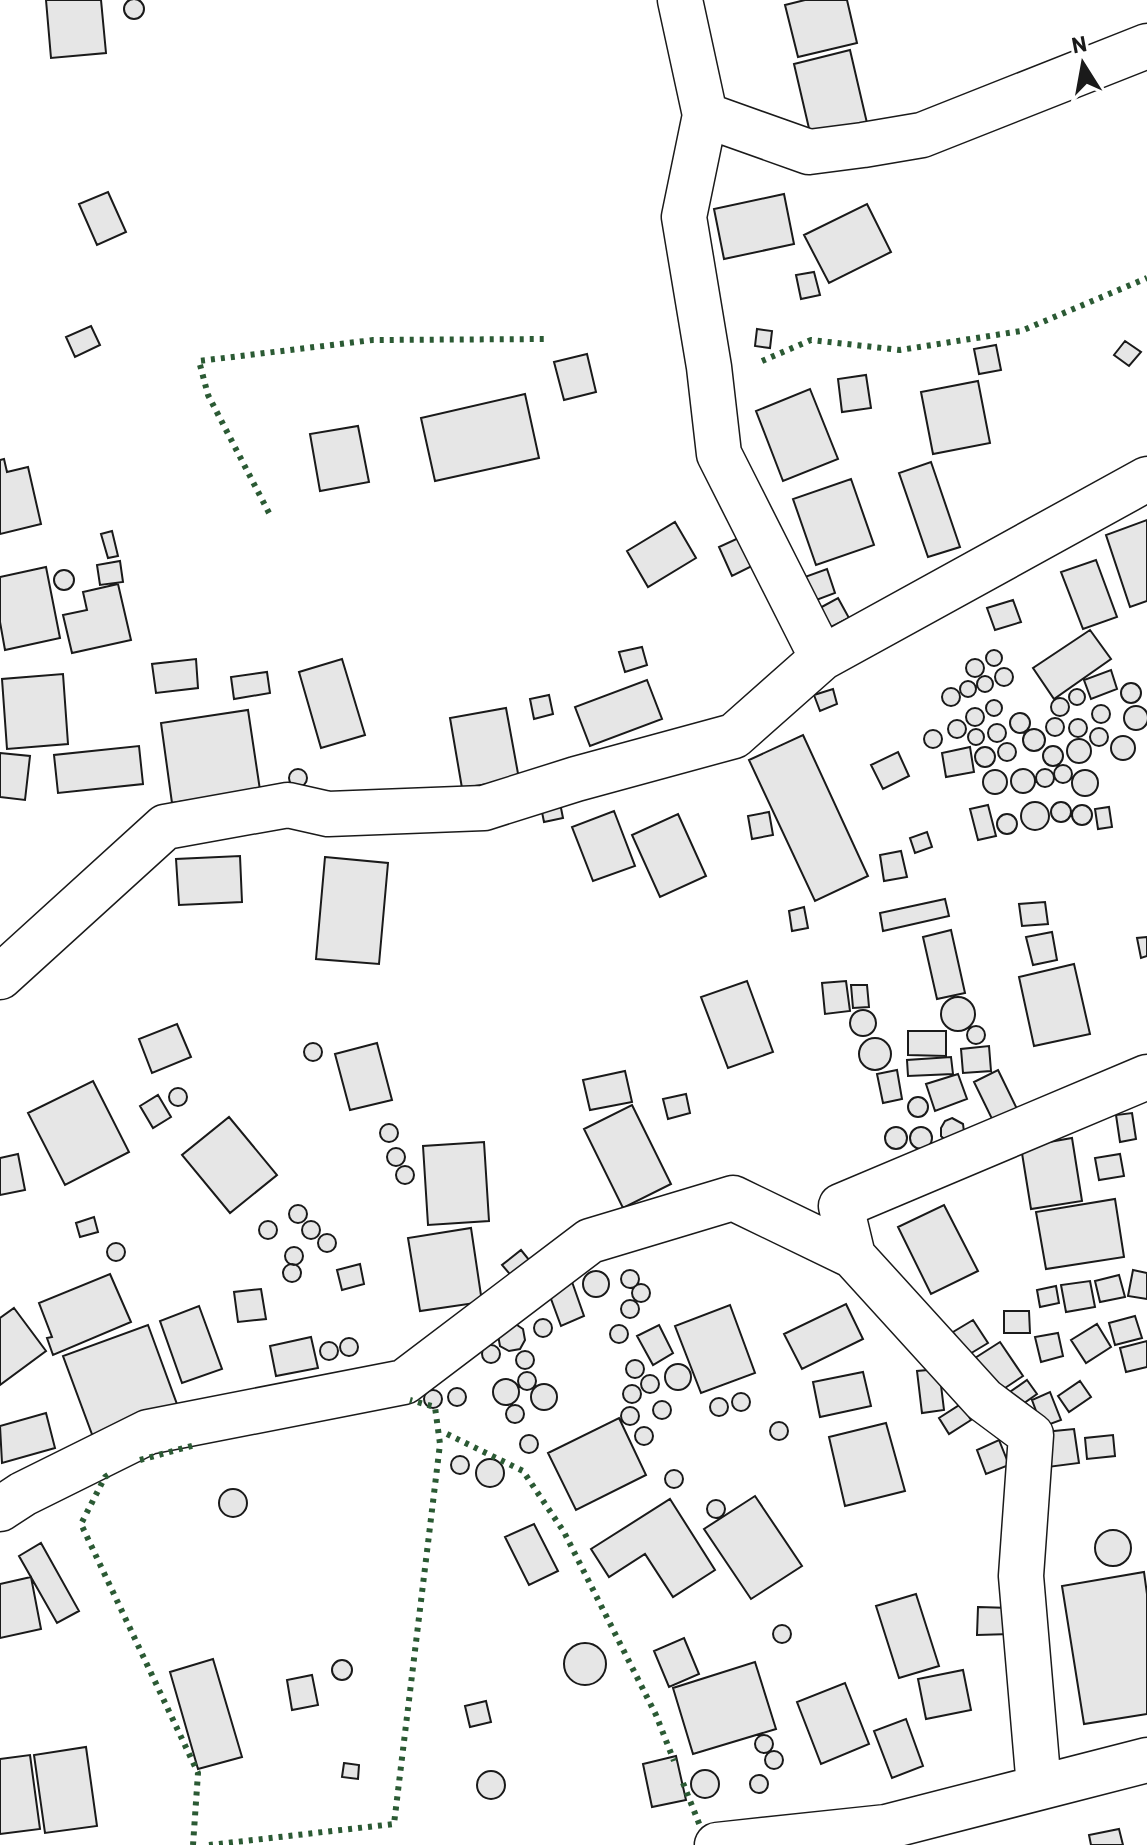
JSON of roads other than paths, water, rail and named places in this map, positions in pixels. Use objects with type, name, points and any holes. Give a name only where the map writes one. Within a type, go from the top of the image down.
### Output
[{"type":"street","points":[[680,0],[705,115],[684,217],[709,367],[719,454],[822,658]]},
{"type":"street","points":[[705,115],[809,152],[863,145],[922,135],[1147,46]]},
{"type":"street","points":[[0,977],[165,827],[288,805],[328,814],[484,808],[576,779],[734,736],[822,658],[1147,479]]},
{"type":"street","points":[[853,1256],[841,1206],[1147,1077]]},
{"type":"street","points":[[0,1509],[23,1494],[148,1432],[404,1382],[590,1241],[733,1198],[853,1256],[984,1400],[1031,1435],[1021,1576],[1039,1787]]},
{"type":"street","points":[[717,1845],[886,1827],[1147,1760]]}]
